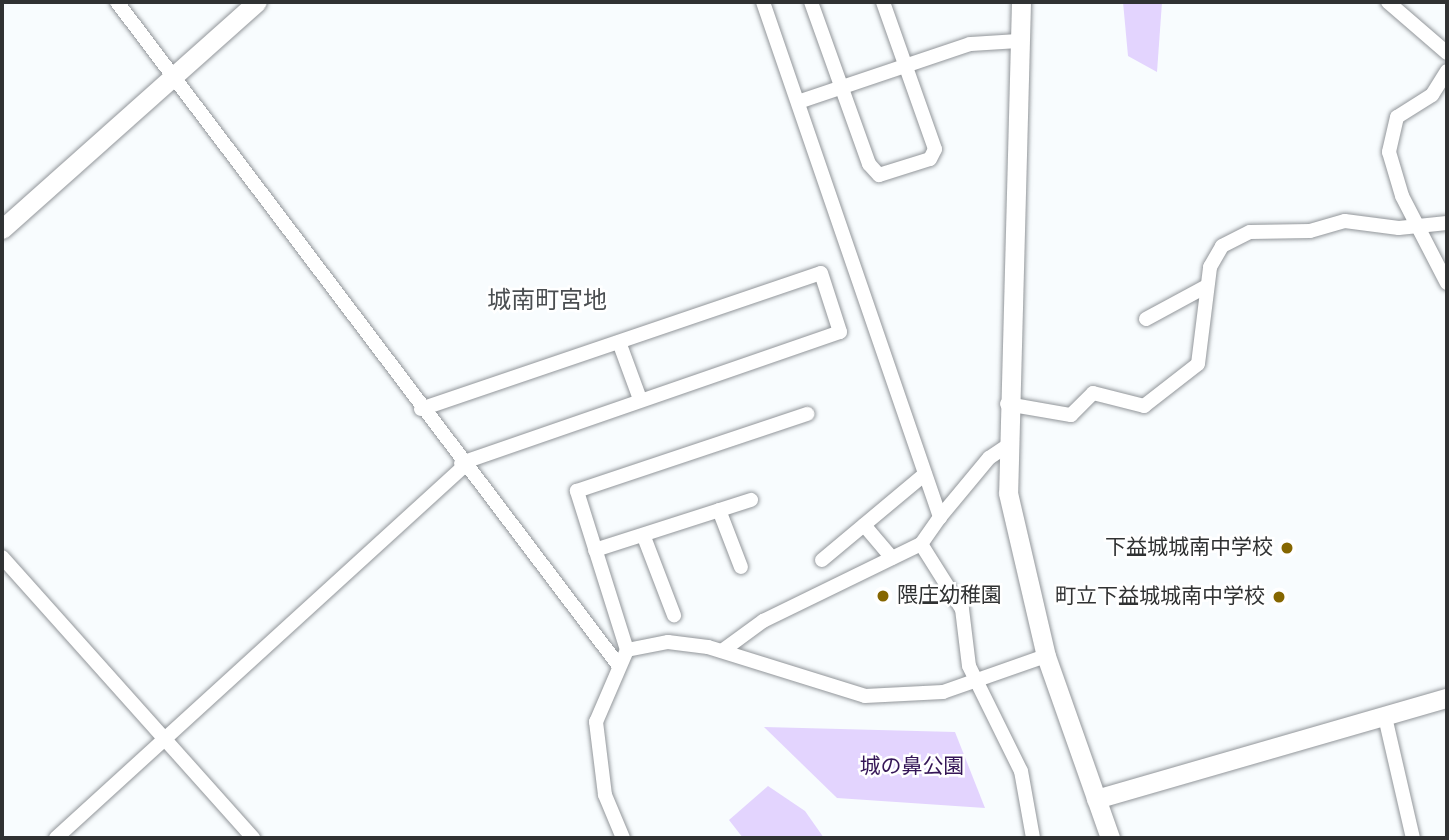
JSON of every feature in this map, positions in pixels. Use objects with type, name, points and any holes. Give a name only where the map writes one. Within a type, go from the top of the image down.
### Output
[{"type":"street","points":[[117,2],[462,465],[619,666]]},
{"type":"street","points":[[2,229],[257,2]]},
{"type":"street","points":[[763,2],[801,101],[940,517]]},
{"type":"street","points":[[811,2],[873,171],[891,171],[930,159],[935,149],[883,2]]},
{"type":"street","points":[[1021,2],[1007,404],[1007,446],[1015,543],[1046,656],[1110,838]]},
{"type":"street","points":[[1388,2],[1447,53]]},
{"type":"street","points":[[801,101],[970,44],[1019,41]]},
{"type":"street","points":[[1447,71],[1432,95],[1397,117],[1392,130],[1396,174],[1447,283]]},
{"type":"street","points":[[1007,404],[1071,415],[1093,393],[1144,406],[1198,364],[1208,286],[1222,246],[1250,232],[1310,231],[1345,221],[1420,226],[1447,223]]},
{"type":"street","points":[[56,838],[462,465],[640,399],[840,332],[821,273],[421,409]]},
{"type":"street","points":[[1146,319],[1208,286]]},
{"type":"street","points":[[619,342],[640,399]]},
{"type":"street","points":[[623,838],[605,795],[596,722],[627,650],[577,491],[807,414]]},
{"type":"street","points":[[722,651],[763,621],[921,544],[989,458],[1007,446]]},
{"type":"street","points":[[822,560],[925,474]]},
{"type":"street","points":[[596,550],[644,537],[751,500]]},
{"type":"street","points":[[719,510],[741,567]]},
{"type":"street","points":[[864,524],[892,558]]},
{"type":"street","points":[[644,537],[674,615]]},
{"type":"street","points":[[921,544],[962,609],[973,678],[1021,771],[1033,838]]},
{"type":"street","points":[[2,557],[253,838]]},
{"type":"street","points":[[627,650],[668,642],[722,651],[865,696],[943,692],[973,678],[1046,656]]},
{"type":"street","points":[[1096,799],[1447,698]]},
{"type":"street","points":[[1385,717],[1413,838]]},
{"type":"green space","points":[[1123,2],[1162,2],[1157,72],[1128,56]]},
{"type":"green space","name":"城の鼻公園","points":[[764,727],[955,732],[985,808],[837,798]]},
{"type":"green space","points":[[768,786],[805,811],[824,838],[743,838],[729,820]]},
{"type":"place","name":"下益城城南中学校","points":[[1287,548]]},
{"type":"place","name":"隈庄幼稚園","points":[[883,596]]},
{"type":"place","name":"町立下益城城南中学校","points":[[1279,597]]},
{"type":"district","name":"城南町宮地","points":[[547,301]]}]
